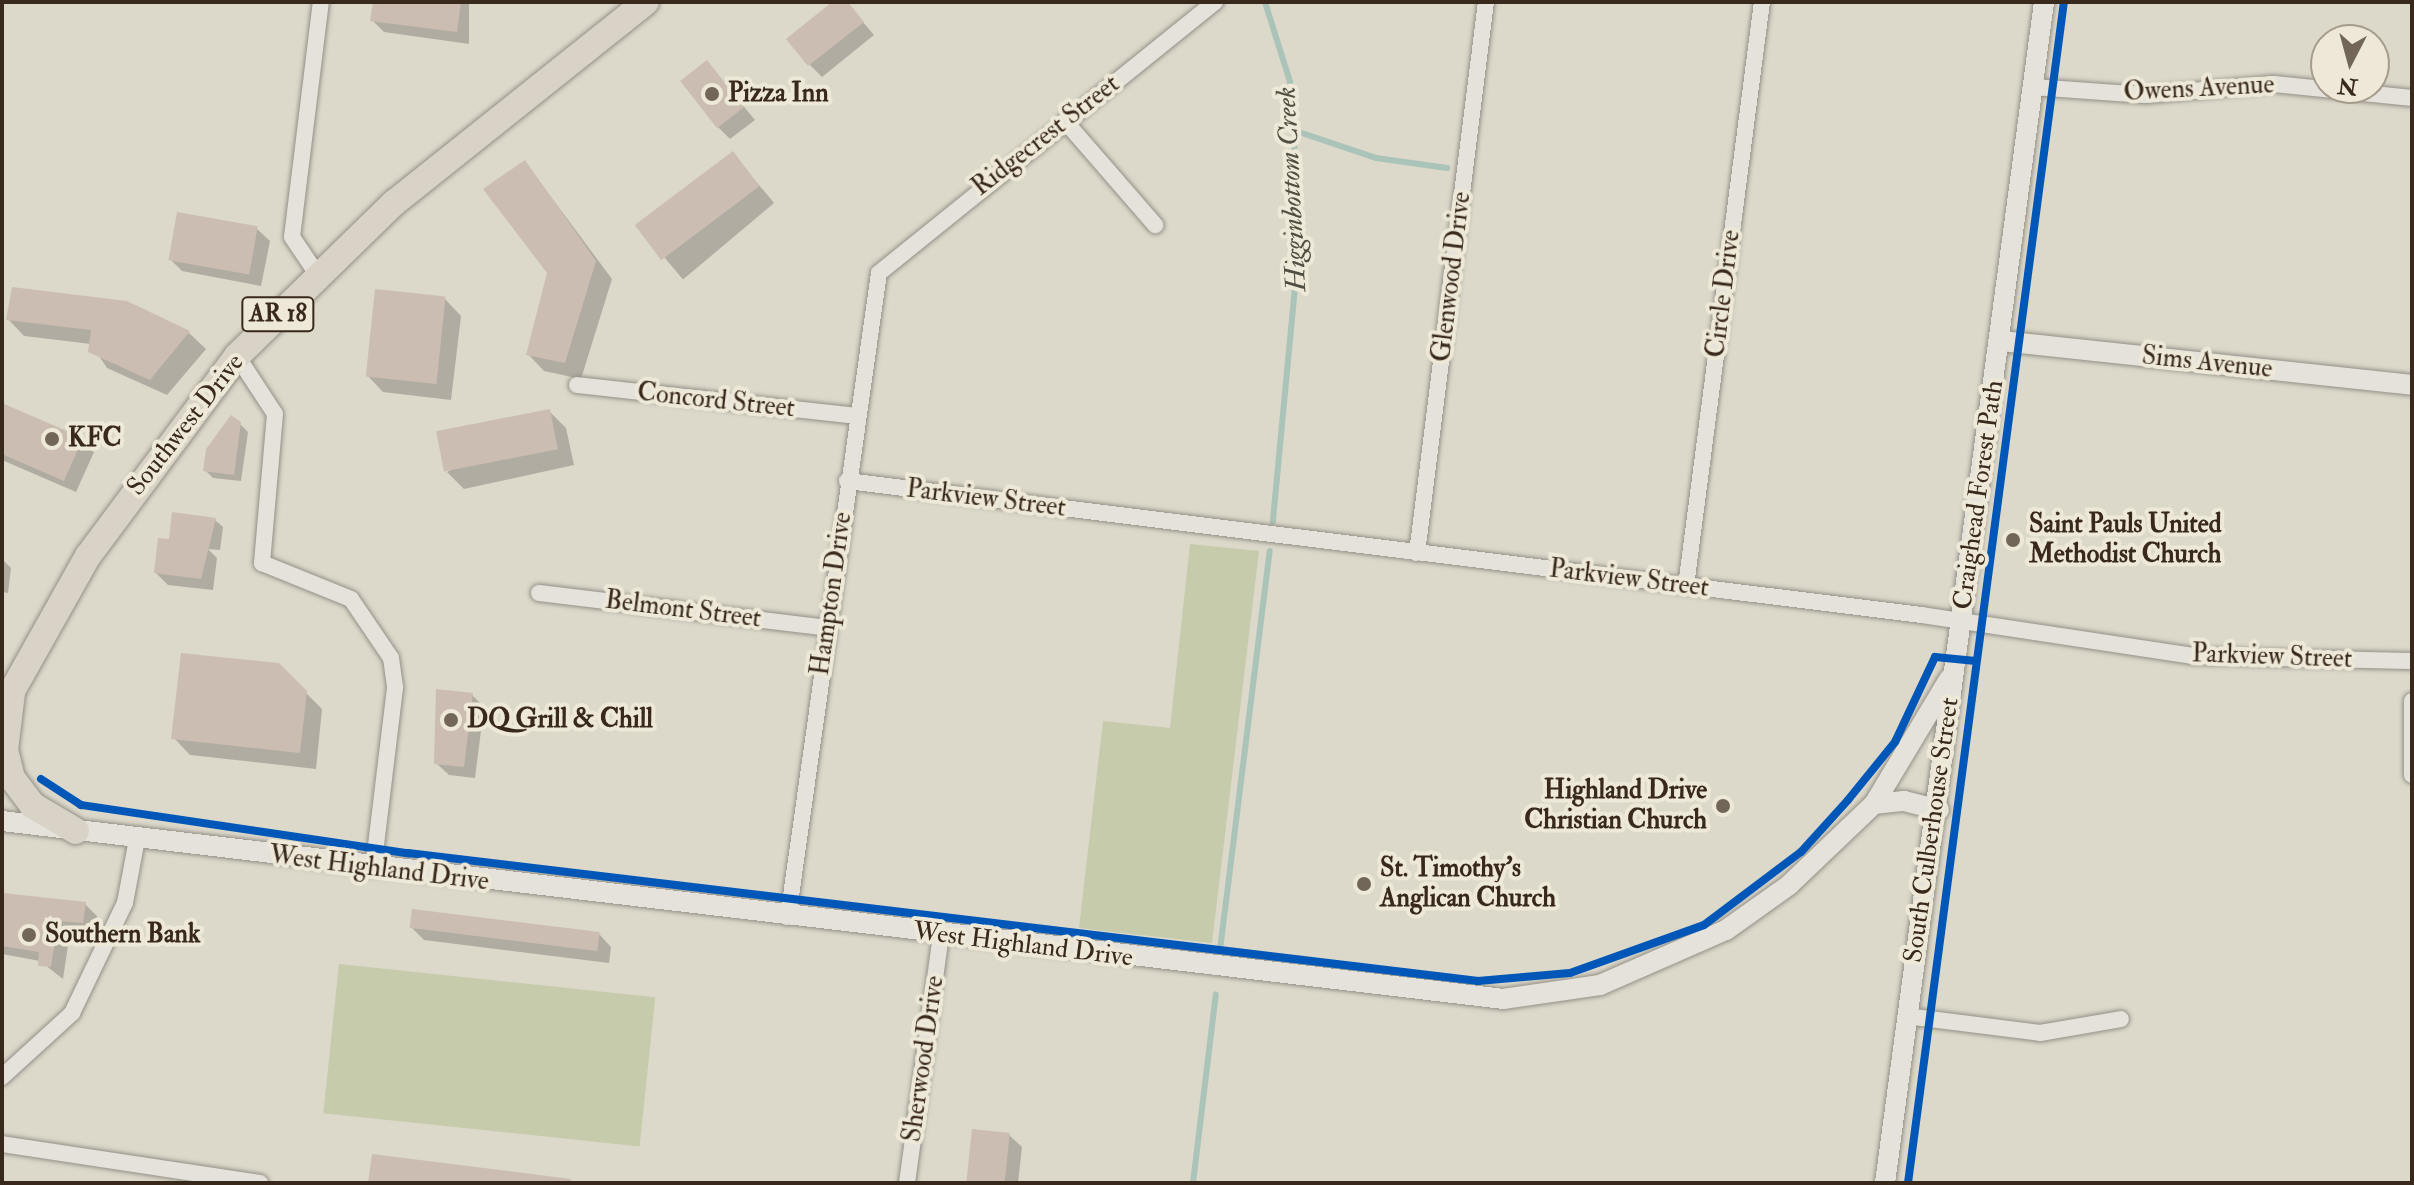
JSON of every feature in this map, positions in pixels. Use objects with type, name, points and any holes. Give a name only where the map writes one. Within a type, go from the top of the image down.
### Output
[{"type":"main road","name":"Southwest Drive","points":[[5,700],[88,556],[237,356],[317,274],[646,2]]},
{"type":"main road","points":[[5,700],[5,750],[12,778],[32,805],[76,831]]},
{"type":"street","points":[[317,274],[292,237],[321,2]]},
{"type":"street","name":"Ridgecrest Street","points":[[879,273],[1215,2]]},
{"type":"street","name":"Glenwood Drive","points":[[1417,553],[1486,2]]},
{"type":"street","name":"Circle Drive","points":[[1686,586],[1762,2]]},
{"type":"street","name":"South Culberhouse Street","points":[[1885,1183],[1906,1016],[1939,810],[1953,672],[2002,341],[2044,2]]},
{"type":"street","name":"Owens Avenue","points":[[2033,87],[2145,95],[2274,84],[2412,98]]},
{"type":"street","points":[[1065,121],[1155,225]]},
{"type":"street","name":"Hampton Drive","points":[[788,917],[856,416],[879,273]]},
{"type":"street","name":"Sims Avenue","points":[[2002,341],[2412,385]]},
{"type":"street","points":[[237,356],[275,414],[262,563],[351,599],[391,658],[395,688],[373,869]]},
{"type":"street","name":"Concord Street","points":[[577,385],[856,416]]},
{"type":"street","name":"Parkview Street","points":[[847,481],[1686,586],[2192,656],[2412,661]]},
{"type":"street","name":"Belmont Street","points":[[539,593],[828,628]]},
{"type":"street","name":"West Highland Drive","points":[[2,821],[373,869],[1461,1000],[1545,995],[1638,972],[1726,930],[1789,885],[1874,804],[1953,672]]},
{"type":"street","points":[[2412,701],[2412,775]]},
{"type":"street","points":[[1874,804],[1904,801],[1939,810]]},
{"type":"street","points":[[2,1077],[72,1013],[125,903],[137,839]]},
{"type":"street","name":"Sherwood Drive","points":[[907,1183],[941,935]]},
{"type":"street","points":[[1906,1016],[2052,1033],[2121,1019]]},
{"type":"street","points":[[2,1144],[144,1163],[260,1183]]},
{"type":"green space","points":[[1190,544],[1259,551],[1212,943],[1079,928],[1103,721],[1170,728]]},
{"type":"green space","points":[[339,964],[655,997],[640,1146],[323,1113]]},
{"type":"building","points":[[373,2],[461,2],[457,32],[370,21]]},
{"type":"building","points":[[832,2],[848,2],[864,22],[808,66],[786,39]]},
{"type":"building","name":"Pizza Inn","points":[[707,60],[744,107],[717,128],[680,81]]},
{"type":"building","points":[[733,151],[759,186],[661,260],[635,225]]},
{"type":"building","points":[[525,160],[596,261],[565,363],[526,355],[547,273],[483,189]]},
{"type":"building","points":[[177,212],[258,226],[249,274],[168,260]]},
{"type":"building","points":[[12,287],[127,301],[190,331],[150,380],[88,352],[91,330],[6,320]]},
{"type":"building","points":[[375,289],[446,296],[436,384],[366,377]]},
{"type":"building","points":[[2,403],[83,438],[64,481],[2,454]]},
{"type":"building","points":[[550,409],[558,449],[444,471],[436,431]]},
{"type":"building","points":[[231,415],[241,422],[234,475],[203,471],[206,449]]},
{"type":"building","points":[[172,512],[216,518],[201,579],[154,573],[158,538],[169,539]]},
{"type":"building","points":[[181,653],[279,663],[307,691],[300,753],[171,739]]},
{"type":"building","name":"DQ Grill & Chill","points":[[436,689],[473,693],[464,767],[434,764]]},
{"type":"building","name":"Southern Bank","points":[[3,893],[86,902],[83,923],[58,921],[51,967],[38,966],[39,952],[2,946]]},
{"type":"building","points":[[412,909],[600,932],[597,951],[410,928]]},
{"type":"building","points":[[972,1129],[1010,1133],[1005,1183],[966,1183]]},
{"type":"building","points":[[372,1154],[571,1179],[571,1183],[368,1183]]},
{"type":"waterway","name":"Higginbottom Creek","points":[[1265,2],[1290,82],[1300,234],[1273,522]]},
{"type":"waterway","points":[[1293,130],[1376,158],[1447,168]]},
{"type":"waterway","name":"Higginbottom Creek","points":[[1220,950],[1270,551]]},
{"type":"waterway","name":"Higginbottom Creek","points":[[1193,1183],[1216,994]]},
{"type":"cycle path","name":"Craighead Forest Path","points":[[1908,1183],[2064,2]]},
{"type":"cycle path","points":[[41,779],[81,805],[408,853],[1478,981],[1570,973],[1704,925],[1801,852],[1848,800],[1895,742],[1935,657],[1976,661]]},
{"type":"place","name":"Pizza Inn","points":[[712,94]]},
{"type":"place","name":"KFC","points":[[52,439]]},
{"type":"place","name":"Saint Pauls United Methodist Church","points":[[2013,540]]},
{"type":"place","name":"DQ Grill & Chill","points":[[451,720]]},
{"type":"place","name":"Highland Drive Christian Church","points":[[1723,806]]},
{"type":"place","name":"St. Timothy's Anglican Church","points":[[1364,884]]},
{"type":"place","name":"Southern Bank","points":[[29,935]]}]
